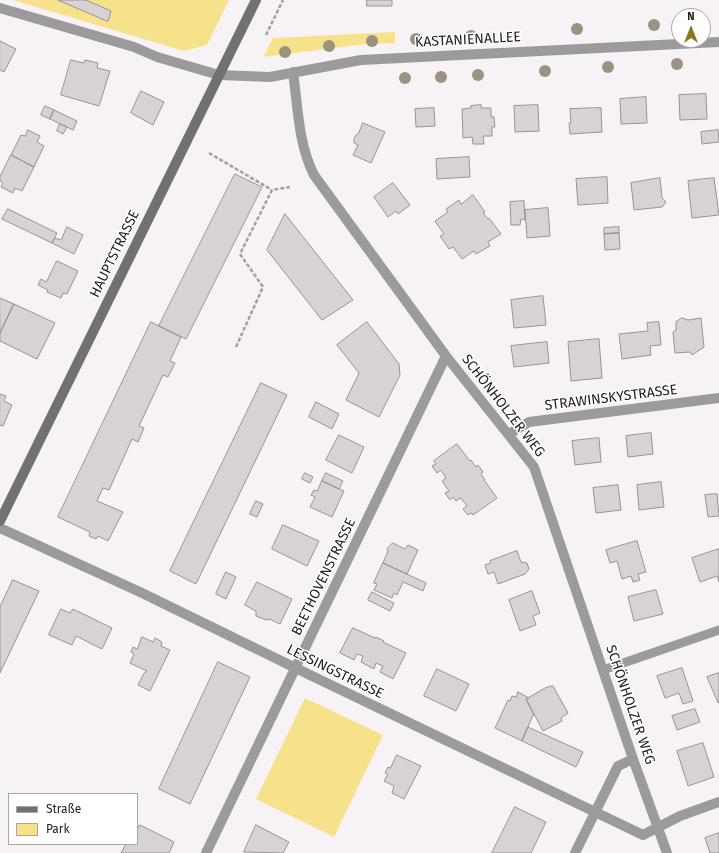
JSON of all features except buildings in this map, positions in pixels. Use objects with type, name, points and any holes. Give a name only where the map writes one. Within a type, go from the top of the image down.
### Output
[{"type":"main road","name":"HAUPTSTRASSE","points":[[0,521],[256,0]]},
{"type":"street","name":"KASTANIENALLEE","points":[[0,8],[134,47],[157,57],[219,75],[270,77],[361,60],[719,42]]},
{"type":"street","name":"SCHÖNHOLZER WEG","points":[[293,72],[300,133],[308,163],[314,175],[446,356],[534,467],[633,759],[667,853]]},
{"type":"street","name":"BEETHOVENSTRASSE","points":[[206,853],[446,356]]},
{"type":"street","name":"STRAWINSKYSTRASSE","points":[[509,434],[528,422],[719,398]]},
{"type":"street","name":"LESSINGSTRASSE","points":[[0,528],[140,592],[296,669],[643,835],[658,828]]},
{"type":"street","points":[[575,853],[618,766],[633,759]]},
{"type":"street","points":[[658,828],[680,816],[719,802]]},
{"type":"lane","points":[[603,670],[719,630]]},
{"type":"path","points":[[266,35],[283,0]]},
{"type":"path","points":[[210,153],[272,190],[290,187]]},
{"type":"path","points":[[236,347],[263,287],[240,254],[272,190]]},
{"type":"green space","points":[[13,0],[229,0],[207,45],[184,51]]},
{"type":"green space","points":[[395,32],[395,43],[366,44],[263,57],[273,38]]},
{"type":"green space","points":[[305,698],[383,735],[334,837],[256,799]]}]
